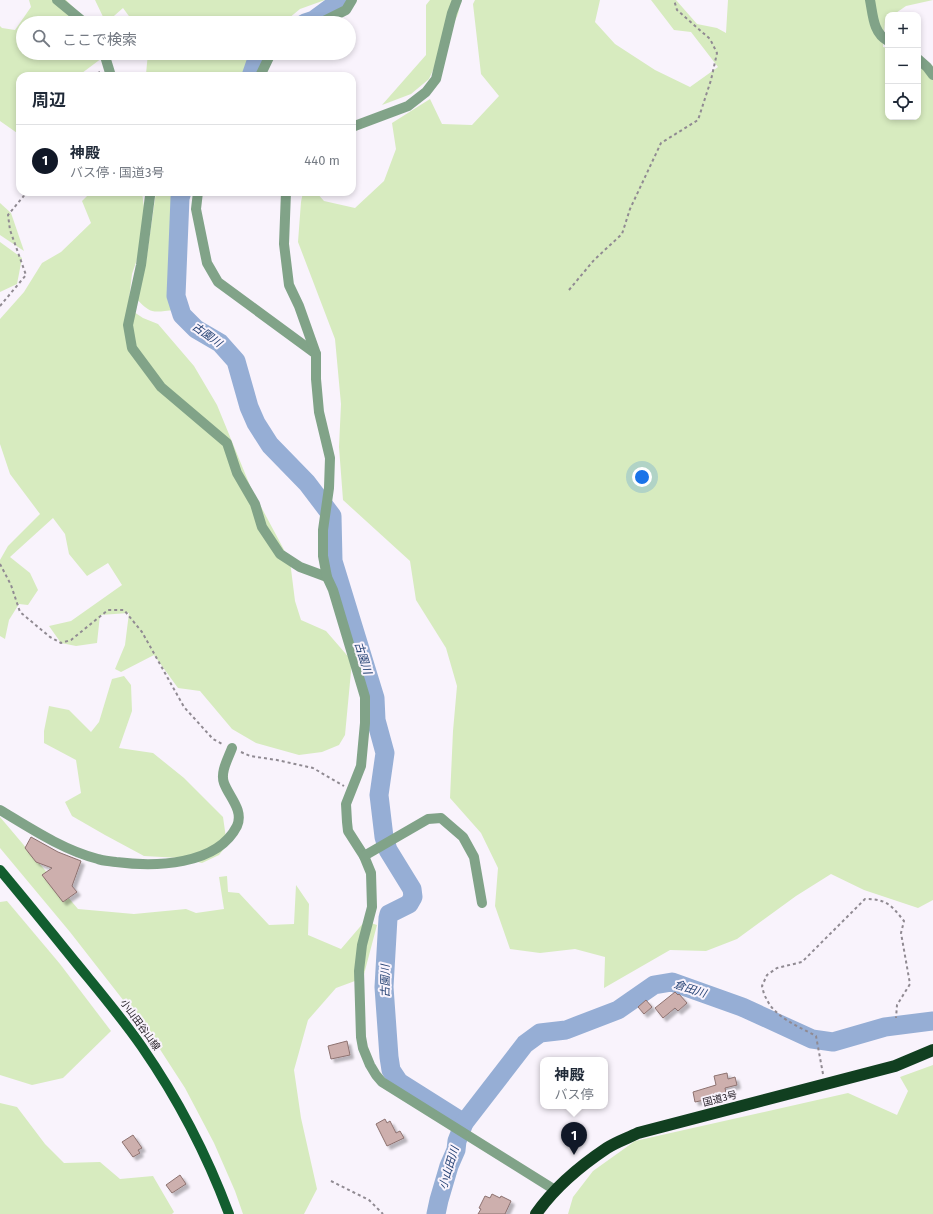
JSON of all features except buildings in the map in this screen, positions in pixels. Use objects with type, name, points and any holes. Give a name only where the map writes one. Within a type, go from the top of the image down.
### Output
[{"type":"highway","name":"国道3号","points":[[536,1214],[555,1190],[586,1164],[608,1147],[638,1133],[895,1066],[933,1050]]},
{"type":"main road","name":"小山田谷山線","points":[[0,870],[121,1017],[149,1057],[185,1118],[204,1155],[229,1214]]},
{"type":"street","points":[[57,0],[76,16]]},
{"type":"street","points":[[334,16],[346,10],[352,0]]},
{"type":"street","points":[[356,126],[408,106],[426,92],[436,79],[452,13],[457,0]]},
{"type":"street","points":[[870,0],[874,21],[880,37],[885,40]]},
{"type":"street","points":[[106,60],[110,72]]},
{"type":"street","points":[[262,72],[268,60]]},
{"type":"street","points":[[921,62],[933,75]]},
{"type":"street","points":[[150,196],[141,265],[128,325],[132,348],[161,387],[227,443],[237,473],[255,504],[262,527],[280,554],[300,567],[327,577]]},
{"type":"street","points":[[198,196],[196,209],[207,263],[218,282],[316,354]]},
{"type":"street","points":[[286,196],[284,244],[289,285],[299,306],[316,354],[316,379],[319,412],[330,458],[330,488],[323,530],[322,556],[327,577],[333,590],[366,697],[366,716],[361,766],[346,804],[348,831],[364,856],[371,873],[372,907],[362,945],[359,972],[361,1037],[363,1048],[370,1065],[382,1082],[555,1190]]},
{"type":"street","points":[[0,810],[56,843],[98,859],[132,864],[170,864],[196,858],[218,847],[232,833],[238,824],[238,815],[235,802],[224,783],[224,771],[232,748]]},
{"type":"street","points":[[364,856],[428,819],[441,818],[464,836],[474,857],[482,903]]},
{"type":"path","points":[[569,290],[594,260],[622,234],[630,209],[661,143],[698,120],[711,80],[717,53],[710,39],[677,10],[674,0]]},
{"type":"path","points":[[0,306],[26,275],[10,230],[8,215],[24,196]]},
{"type":"path","points":[[0,564],[12,585],[20,612],[50,637],[61,643],[71,640],[108,610],[124,610],[142,632],[184,707],[213,739],[250,756],[313,768],[352,790]]},
{"type":"path","points":[[825,1085],[816,1036],[790,1022],[775,1011],[766,998],[762,986],[767,975],[777,968],[802,962],[866,899],[878,899],[888,904],[904,921],[901,933],[910,984],[897,1006],[896,1018]]},
{"type":"path","points":[[331,1181],[369,1200],[383,1214]]},
{"type":"green space","points":[[29,0],[66,0],[82,16],[25,16],[31,7]]},
{"type":"green space","points":[[95,0],[325,0],[300,9],[292,16],[129,16],[123,8],[114,16],[103,16]]},
{"type":"green space","points":[[430,0],[461,0],[458,14],[429,79],[411,94],[382,105],[426,55],[426,5]]},
{"type":"green space","points":[[475,0],[600,0],[595,22],[615,44],[655,70],[690,87],[718,67],[691,32],[674,30],[651,0],[676,0],[697,24],[717,28],[726,33],[728,0],[933,0],[906,6],[897,12],[885,12],[883,47],[885,47],[885,120],[921,120],[921,57],[933,66],[933,900],[918,908],[864,890],[831,874],[796,896],[737,939],[706,951],[670,950],[604,988],[605,957],[575,949],[540,953],[510,949],[495,906],[498,868],[481,833],[450,798],[457,686],[446,648],[416,600],[410,561],[343,500],[339,447],[341,404],[335,339],[298,242],[302,196],[320,196],[324,201],[355,208],[384,181],[396,149],[392,123],[430,99],[442,124],[472,125],[499,96],[481,74],[473,4]]},
{"type":"green space","points":[[0,26],[2,28],[15,30],[16,29],[16,60],[99,60],[83,72],[16,72],[16,132],[0,121]]},
{"type":"green space","points":[[147,60],[259,60],[255,72],[146,72]]},
{"type":"green space","points":[[87,196],[142,196],[144,208],[143,242],[132,274],[128,308],[143,318],[158,324],[194,366],[217,405],[251,488],[290,561],[295,601],[301,620],[326,631],[352,661],[345,735],[339,745],[322,752],[299,755],[256,743],[232,729],[200,691],[178,688],[154,655],[121,672],[115,669],[125,645],[129,613],[100,615],[97,643],[76,646],[61,643],[49,626],[71,621],[122,585],[108,563],[87,576],[69,554],[65,534],[53,518],[10,557],[30,573],[38,590],[28,605],[19,604],[9,620],[5,639],[0,636],[0,560],[8,546],[40,514],[10,474],[0,444],[0,319],[24,292],[42,263],[61,252],[91,223],[82,201]]},
{"type":"green space","points":[[155,196],[185,196],[167,287],[168,301],[175,310],[157,312],[149,310],[136,298],[146,262]]},
{"type":"green space","points":[[0,203],[11,213],[24,251],[0,235]]},
{"type":"green space","points":[[0,242],[22,258],[17,284],[0,292]]},
{"type":"green space","points":[[124,676],[131,685],[132,711],[119,748],[153,753],[184,778],[223,817],[227,845],[219,855],[202,863],[180,858],[144,856],[72,816],[65,802],[81,793],[76,760],[44,743],[44,731],[49,706],[69,710],[91,732],[99,722],[112,679]]},
{"type":"green space","points":[[0,817],[78,909],[134,914],[186,909],[196,913],[224,909],[219,877],[227,876],[228,892],[239,893],[269,925],[294,924],[296,885],[309,904],[308,935],[341,949],[365,921],[377,925],[363,978],[336,988],[308,1020],[294,1070],[301,1118],[317,1189],[304,1214],[243,1214],[235,1191],[214,1143],[185,1088],[152,1037],[70,932],[0,848]]},
{"type":"green space","points":[[7,901],[60,964],[111,1031],[63,1078],[32,1085],[0,1075],[0,902]]},
{"type":"green space","points":[[933,1065],[933,1214],[568,1214],[573,1197],[593,1171],[635,1141],[848,1093],[897,1115],[908,1091],[900,1077]]},
{"type":"green space","points":[[0,1103],[17,1107],[45,1144],[64,1163],[100,1162],[120,1179],[153,1176],[174,1212],[172,1214],[0,1214]]},
{"type":"waterway","name":"古園川","points":[[319,16],[341,0]]},
{"type":"waterway","name":"古園川","points":[[252,72],[257,60]]},
{"type":"waterway","name":"古園川","points":[[181,196],[176,296],[182,315],[196,329],[220,343],[236,361],[249,407],[256,423],[270,445],[307,483],[332,516],[333,561],[375,698],[376,720],[385,753],[379,795],[384,837],[388,850],[412,889],[413,897],[409,904],[389,914],[388,918],[384,987],[391,1070],[399,1082],[464,1123]]},
{"type":"waterway","name":"倉田川","points":[[436,1214],[449,1166],[456,1150],[457,1141],[464,1123],[525,1044],[540,1033],[566,1030],[618,1010],[654,985],[672,982],[742,1007],[812,1039],[833,1042],[885,1027],[933,1021]]},
{"type":"place","name":"神殿","points":[[574,1155]]},
{"type":"water label","name":"小山田川","points":[[449,1168]]}]
